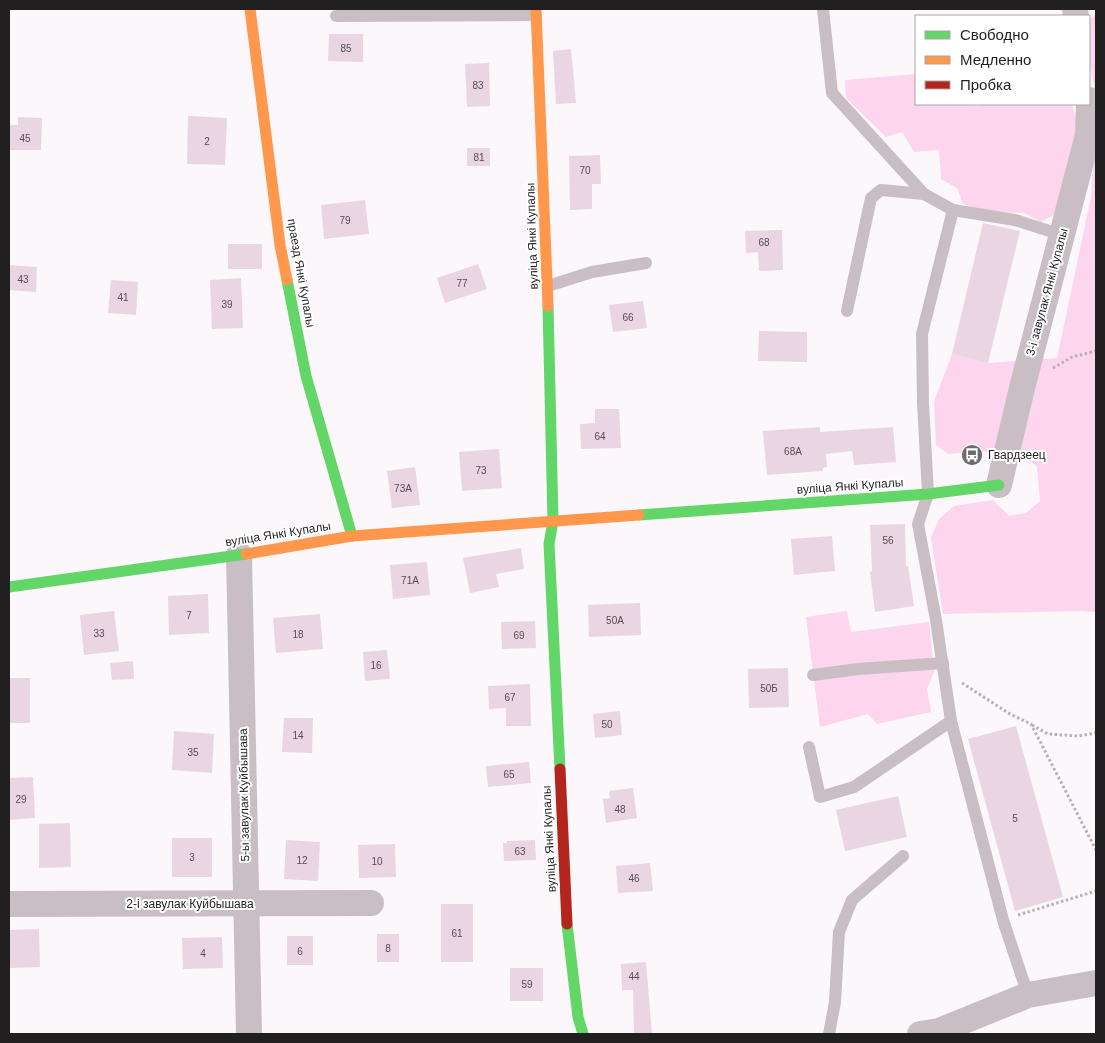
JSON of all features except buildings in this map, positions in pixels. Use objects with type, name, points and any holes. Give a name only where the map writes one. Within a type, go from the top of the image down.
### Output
[{"type":"street","name":"праезд Янкі Купалы","points":[[250,9],[280,245],[306,376],[352,536]]},
{"type":"street","name":"вуліца Янкі Купалы","points":[[536,12],[548,286],[553,521],[548,544],[568,938],[578,1017],[583,1034]]},
{"type":"street","name":"3-і завулак Янкі Купалы","points":[[999,484],[1088,135],[1089,105]]},
{"type":"street","name":"вуліца Янкі Купалы","points":[[9,587],[239,555],[352,536],[928,494],[999,484]]},
{"type":"street","name":"5-ы завулак Куйбышава","points":[[239,555],[249,1034]]},
{"type":"street","name":"2-і завулак Куйбышава","points":[[9,904],[371,902]]},
{"type":"street","points":[[933,1033],[1028,995],[1096,983]]},
{"type":"lane","points":[[823,9],[832,93],[924,194],[953,210],[1014,220],[1062,235]]},
{"type":"lane","points":[[336,16],[536,12]]},
{"type":"lane","points":[[847,311],[871,198],[881,190],[924,194]]},
{"type":"lane","points":[[953,210],[922,334],[923,403],[928,494],[918,524],[943,667],[950,721],[1003,920],[1028,995]]},
{"type":"lane","points":[[548,286],[592,272],[646,263]]},
{"type":"lane","points":[[813,675],[858,669],[943,667]]},
{"type":"lane","points":[[809,748],[820,797],[854,787],[950,721]]},
{"type":"lane","points":[[829,1034],[834,1002],[839,932],[852,900],[903,856]]},
{"type":"path","points":[[1023,384],[1072,357],[1096,351]]},
{"type":"path","points":[[943,667],[1010,714],[1048,734],[1078,736],[1096,733]]},
{"type":"path","points":[[1031,724],[1096,850]]},
{"type":"path","points":[[1003,920],[1096,891]]},
{"type":"shaded area","points":[[1096,13],[1096,99],[1090,62],[1090,20]]},
{"type":"shaded area","points":[[915,74],[915,105],[1072,105],[1078,125],[1059,212],[1041,222],[1024,213],[983,211],[963,204],[957,188],[941,179],[939,150],[914,152],[902,132],[886,137],[846,98],[845,80]]},
{"type":"shaded area","points":[[1096,128],[1096,612],[943,614],[931,538],[939,519],[954,506],[993,500],[1009,516],[1026,513],[1040,501],[1037,467],[1018,449],[948,454],[936,445],[934,402],[952,354],[989,363],[1057,358],[1091,197]]},
{"type":"shaded area","points":[[847,611],[851,632],[929,622],[934,672],[927,689],[931,712],[877,724],[868,714],[820,727],[806,617]]},
{"type":"traffic: fast","points":[[287,280],[306,376],[352,536]]},
{"type":"traffic: fast","points":[[548,306],[553,521],[549,544],[560,769]]},
{"type":"traffic: fast","points":[[639,515],[928,494],[999,485]]},
{"type":"traffic: fast","points":[[9,587],[246,554]]},
{"type":"traffic: fast","points":[[567,924],[578,1017],[583,1034]]},
{"type":"traffic: slow","points":[[250,9],[280,245],[287,280]]},
{"type":"traffic: slow","points":[[536,9],[548,306]]},
{"type":"traffic: slow","points":[[246,554],[352,536],[639,515]]},
{"type":"traffic: jam","points":[[560,769],[567,924]]},
{"type":"place","name":"Гвардзеец","points":[[972,455]]}]
